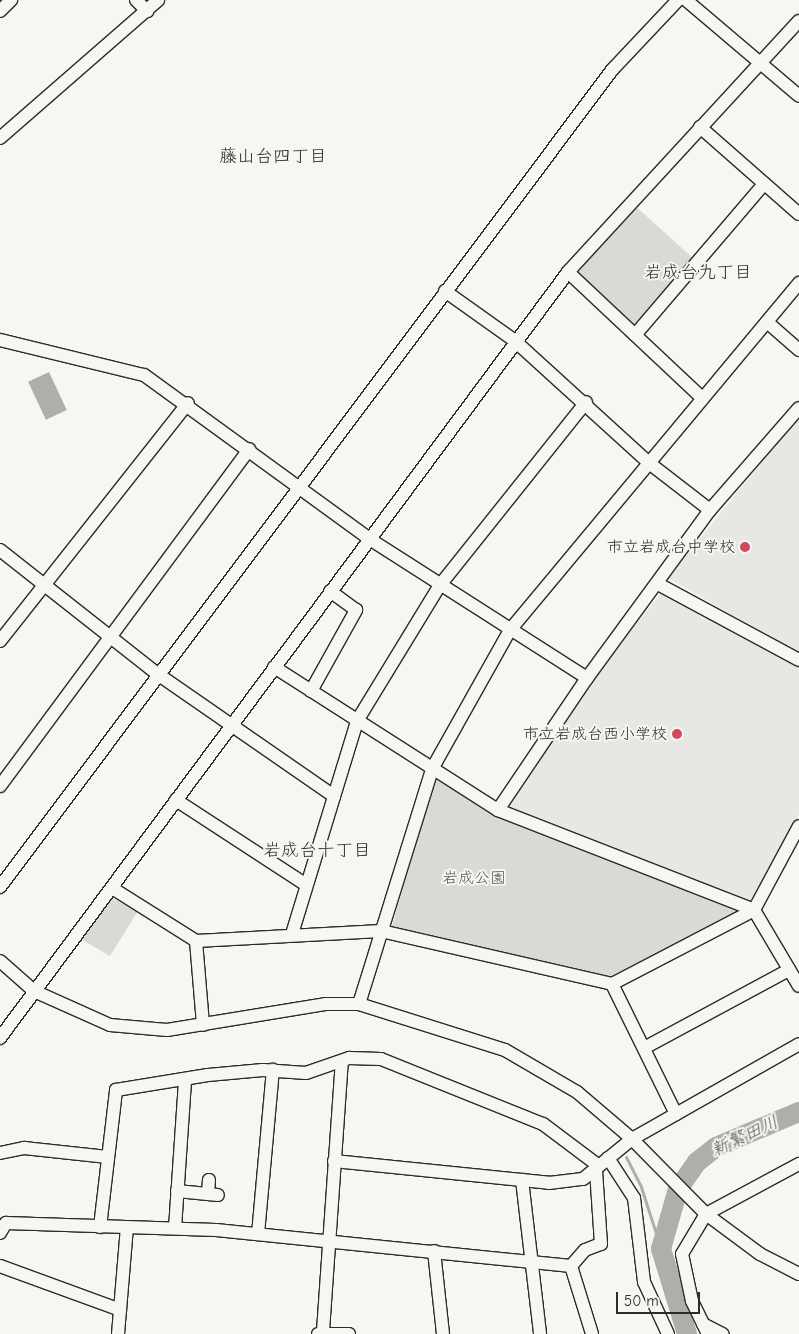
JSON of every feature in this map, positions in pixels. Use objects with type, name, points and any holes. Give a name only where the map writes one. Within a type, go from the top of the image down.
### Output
[{"type":"street","points":[[136,0],[147,11]]},
{"type":"street","points":[[0,138],[158,0]]},
{"type":"street","points":[[0,887],[159,675],[297,486],[612,70],[678,0]]},
{"type":"street","points":[[686,0],[799,96]]},
{"type":"street","points":[[0,1038],[368,538],[568,272],[799,21]]},
{"type":"street","points":[[700,127],[799,214]]},
{"type":"street","points":[[635,335],[764,184]]},
{"type":"street","points":[[568,272],[702,398]]},
{"type":"street","points":[[359,1004],[432,769],[510,630],[799,283]]},
{"type":"street","points":[[445,291],[515,340],[586,402],[648,463],[710,510]]},
{"type":"street","points":[[767,322],[799,350]]},
{"type":"street","points":[[0,340],[144,375],[188,403],[368,538],[587,678]]},
{"type":"street","points":[[292,934],[357,721],[440,585],[586,402]]},
{"type":"street","points":[[0,641],[188,403]]},
{"type":"street","points":[[498,810],[587,678],[658,584],[710,510],[799,408]]},
{"type":"street","points":[[0,786],[250,449]]},
{"type":"street","points":[[0,550],[159,675],[230,727],[334,796]]},
{"type":"street","points":[[658,584],[799,660]]},
{"type":"street","points":[[311,691],[356,610],[330,591]]},
{"type":"street","points":[[274,667],[498,810],[754,910],[799,986]]},
{"type":"street","points":[[176,800],[306,884]]},
{"type":"street","points":[[112,888],[196,941],[292,934],[381,931],[612,984],[754,910],[799,826]]},
{"type":"street","points":[[196,941],[203,1025]]},
{"type":"street","points":[[0,961],[34,991],[110,1025],[167,1030],[325,1004],[359,1004],[505,1050],[577,1092],[632,1139],[706,1214],[760,1254],[799,1274]]},
{"type":"street","points":[[644,1048],[789,970]]},
{"type":"street","points":[[612,984],[676,1114]]},
{"type":"street","points":[[334,1161],[522,1180],[583,1179],[632,1139],[799,1044]]},
{"type":"street","points":[[100,1227],[116,1090],[273,1070],[306,1073],[342,1062],[381,1059],[429,1076],[501,1111],[554,1130],[601,1165],[634,1198],[644,1282],[668,1334]]},
{"type":"street","points":[[342,1062],[326,1241],[321,1332],[349,1334]]},
{"type":"street","points":[[258,1234],[273,1070]]},
{"type":"street","points":[[175,1228],[185,1080]]},
{"type":"street","points":[[0,1153],[24,1148],[108,1156]]},
{"type":"street","points":[[723,1334],[705,1329],[692,1301],[682,1254],[706,1214],[799,1164]]},
{"type":"street","points":[[571,1266],[585,1250],[602,1244],[601,1165]]},
{"type":"street","points":[[178,1191],[213,1195],[209,1180]]},
{"type":"street","points":[[522,1180],[540,1334]]},
{"type":"street","points":[[0,1233],[6,1223],[175,1228],[258,1234],[571,1266]]},
{"type":"street","points":[[118,1334],[127,1227]]},
{"type":"street","points":[[434,1251],[443,1334]]},
{"type":"street","points":[[0,1266],[120,1310]]},
{"type":"street","points":[[571,1266],[592,1334]]},
{"type":"shaded area","points":[[49,372],[67,410],[46,420],[28,382]]},
{"type":"shaded area","name":"市立岩成台中学校","points":[[799,416],[799,653],[668,578]]},
{"type":"shaded area","name":"市立岩成台西小学校","points":[[663,591],[799,665],[799,815],[753,899],[747,901],[510,809],[507,804],[610,656]]},
{"type":"green space","points":[[634,205],[694,259],[633,328],[572,273]]},
{"type":"green space","name":"岩成公園","points":[[439,779],[736,908],[736,913],[607,978],[392,926],[433,780]]},
{"type":"green space","points":[[109,897],[138,911],[110,956],[79,938]]},
{"type":"waterway","name":"新繁田川","points":[[687,1334],[661,1249],[678,1189],[697,1162],[716,1147],[799,1112]]},
{"type":"waterway","points":[[626,1157],[641,1187],[661,1249]]},
{"type":"place","name":"市立岩成台中学校","points":[[745,547]]},
{"type":"place","name":"市立岩成台西小学校","points":[[677,734]]},
{"type":"district","name":"藤山台四丁目","points":[[273,157]]},
{"type":"district","name":"岩成台九丁目","points":[[698,273]]},
{"type":"district","name":"岩成台十丁目","points":[[317,851]]}]
